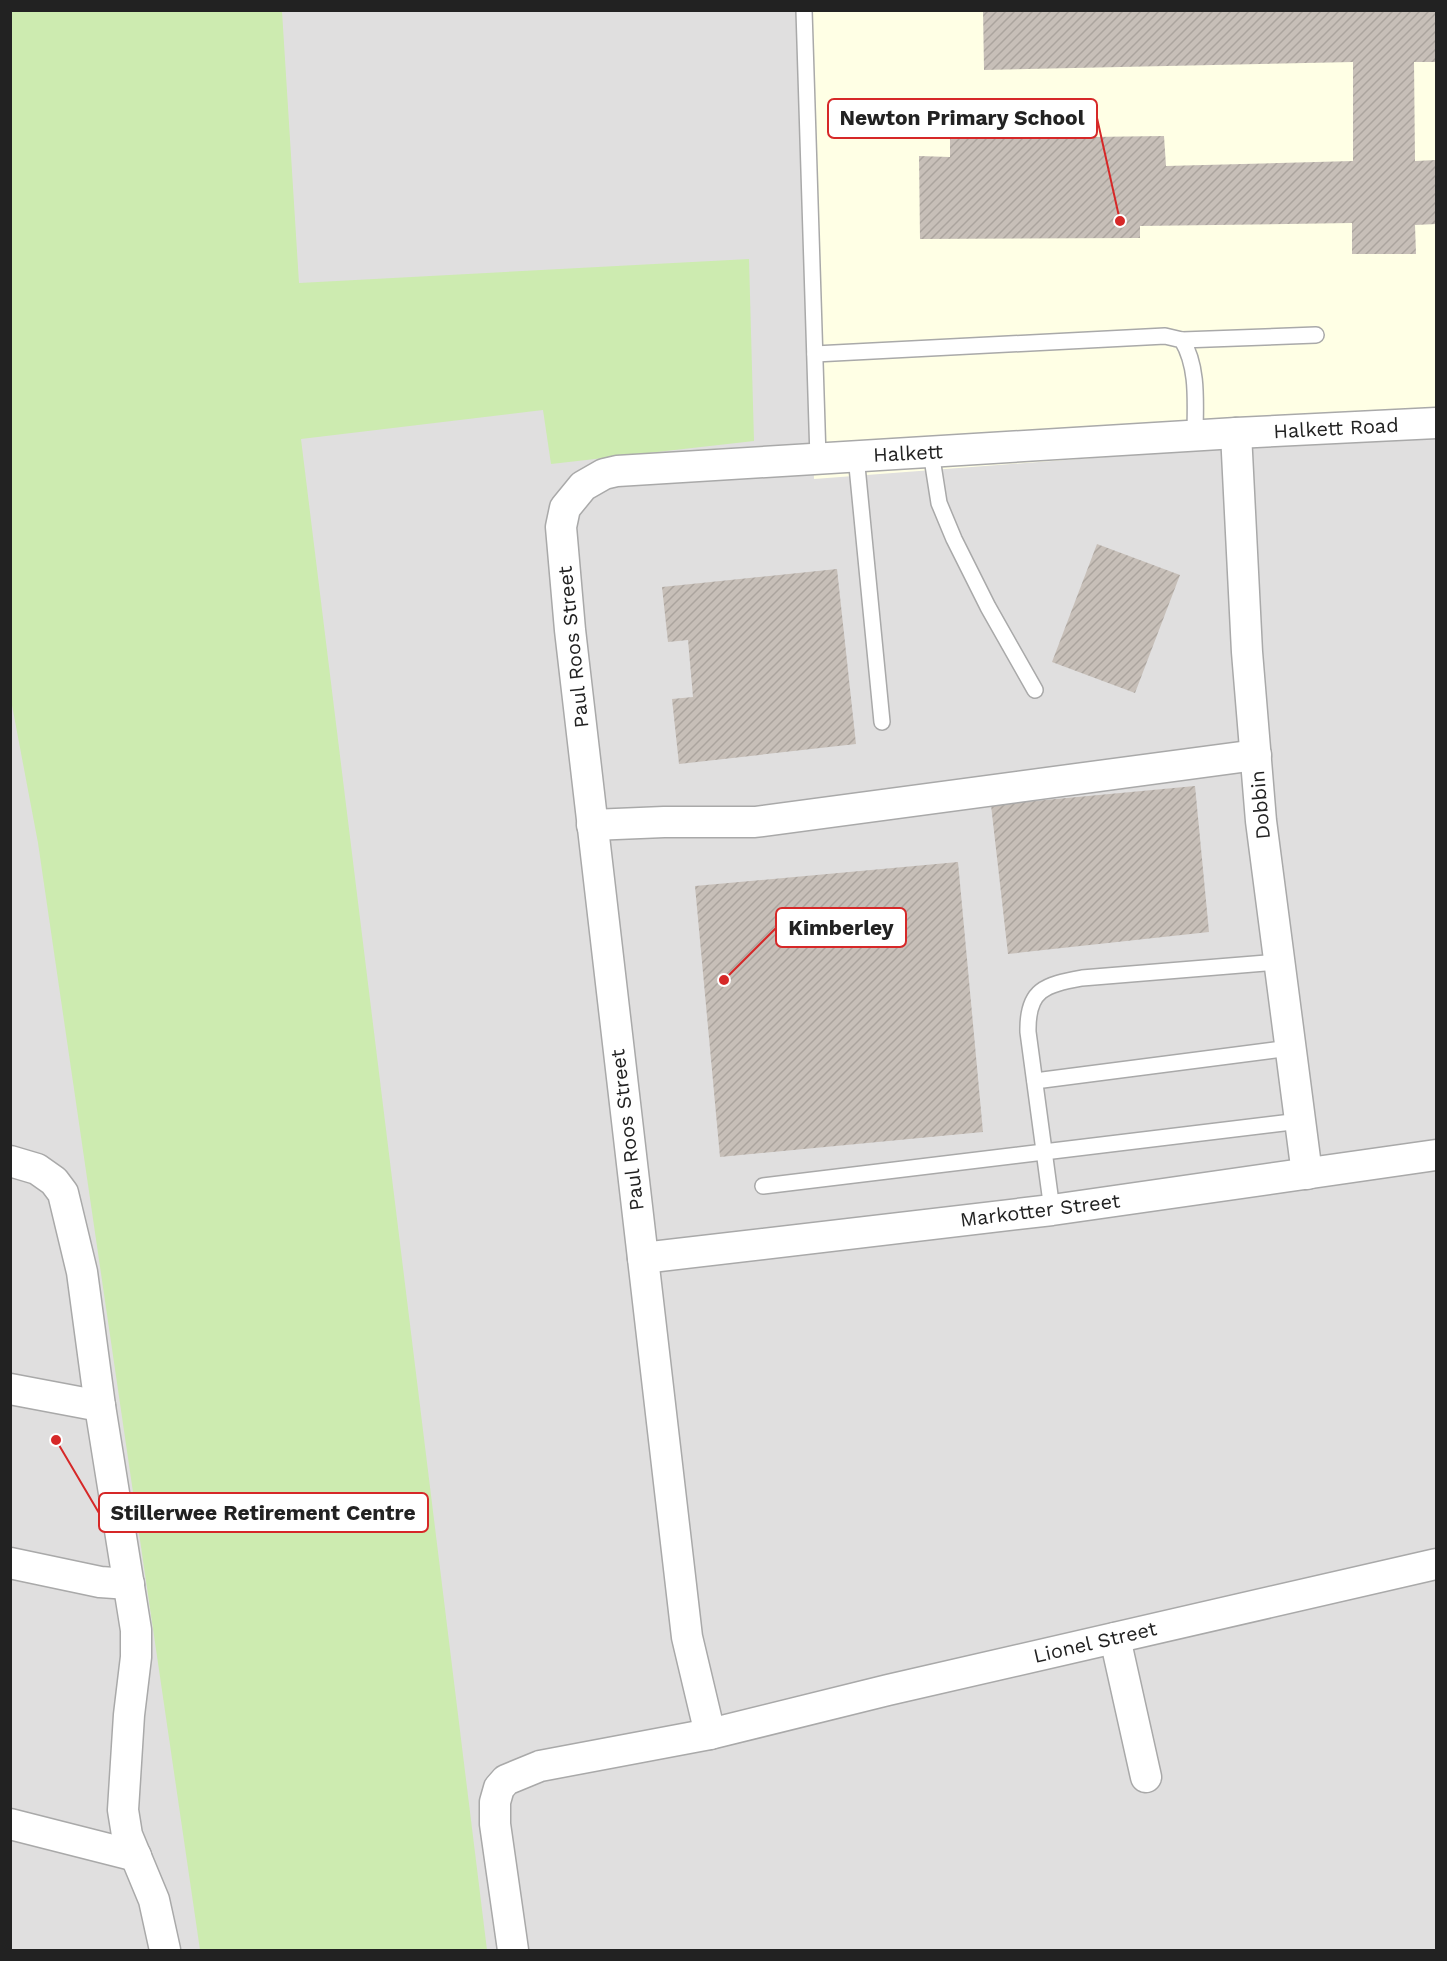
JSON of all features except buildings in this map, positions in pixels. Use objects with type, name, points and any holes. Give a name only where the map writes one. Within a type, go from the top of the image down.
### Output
[{"type":"street","name":"Halkett Road","points":[[1236,434],[1437,423]]},
{"type":"street","name":"Halkett","points":[[583,486],[604,474],[617,471],[1236,434]]},
{"type":"street","name":"Dobbin","points":[[1236,434],[1247,652],[1261,821],[1307,1174]]},
{"type":"street","name":"Paul Roos Street","points":[[583,486],[566,508],[561,527],[570,630],[687,1637],[710,1734]]},
{"type":"street","points":[[592,825],[755,822],[1256,755]]},
{"type":"street","name":"Markotter Street","points":[[643,1258],[1052,1210],[1437,1155]]},
{"type":"street","points":[[10,1161],[37,1169],[54,1181],[63,1192],[82,1272],[100,1406],[136,1630],[136,1657],[129,1714],[123,1810],[127,1835],[154,1900],[165,1950]]},
{"type":"street","points":[[10,1389],[100,1406]]},
{"type":"street","points":[[10,1563],[100,1582],[129,1584]]},
{"type":"street","name":"Lionel Street","points":[[710,1734],[888,1690],[1437,1564]]},
{"type":"street","points":[[1115,1638],[1146,1777]]},
{"type":"street","points":[[513,1950],[495,1824],[495,1802],[499,1788],[506,1780],[540,1766],[710,1734]]},
{"type":"street","points":[[10,1824],[136,1856]]},
{"type":"lane","points":[[804,10],[818,458]]},
{"type":"lane","points":[[815,354],[1165,336],[1182,340],[1316,335]]},
{"type":"lane","points":[[1182,340],[1190,352],[1195,393],[1195,436]]},
{"type":"lane","points":[[931,452],[939,503],[954,539],[988,607],[1035,690]]},
{"type":"lane","points":[[856,456],[882,722]]},
{"type":"lane","points":[[1052,1210],[1028,1016],[1041,990],[1056,983],[1082,978],[1279,962]]},
{"type":"lane","points":[[1035,1081],[1290,1048]]},
{"type":"lane","points":[[763,1186],[1300,1121]]},
{"type":"shaded area","points":[[11,11],[1436,11],[1436,1950],[11,1950]]},
{"type":"shaded area","points":[[797,11],[1436,11],[1436,432],[814,479]]},
{"type":"green space","points":[[10,11],[282,11],[299,283],[749,259],[754,441],[551,464],[543,410],[301,439],[487,1950],[200,1950],[38,843],[11,700]]},
{"type":"place","name":"Newton Primary School","points":[[1120,221]]},
{"type":"place","name":"Kimberley","points":[[724,980]]},
{"type":"place","name":"Stillerwee Retirement Centre","points":[[56,1440]]}]
